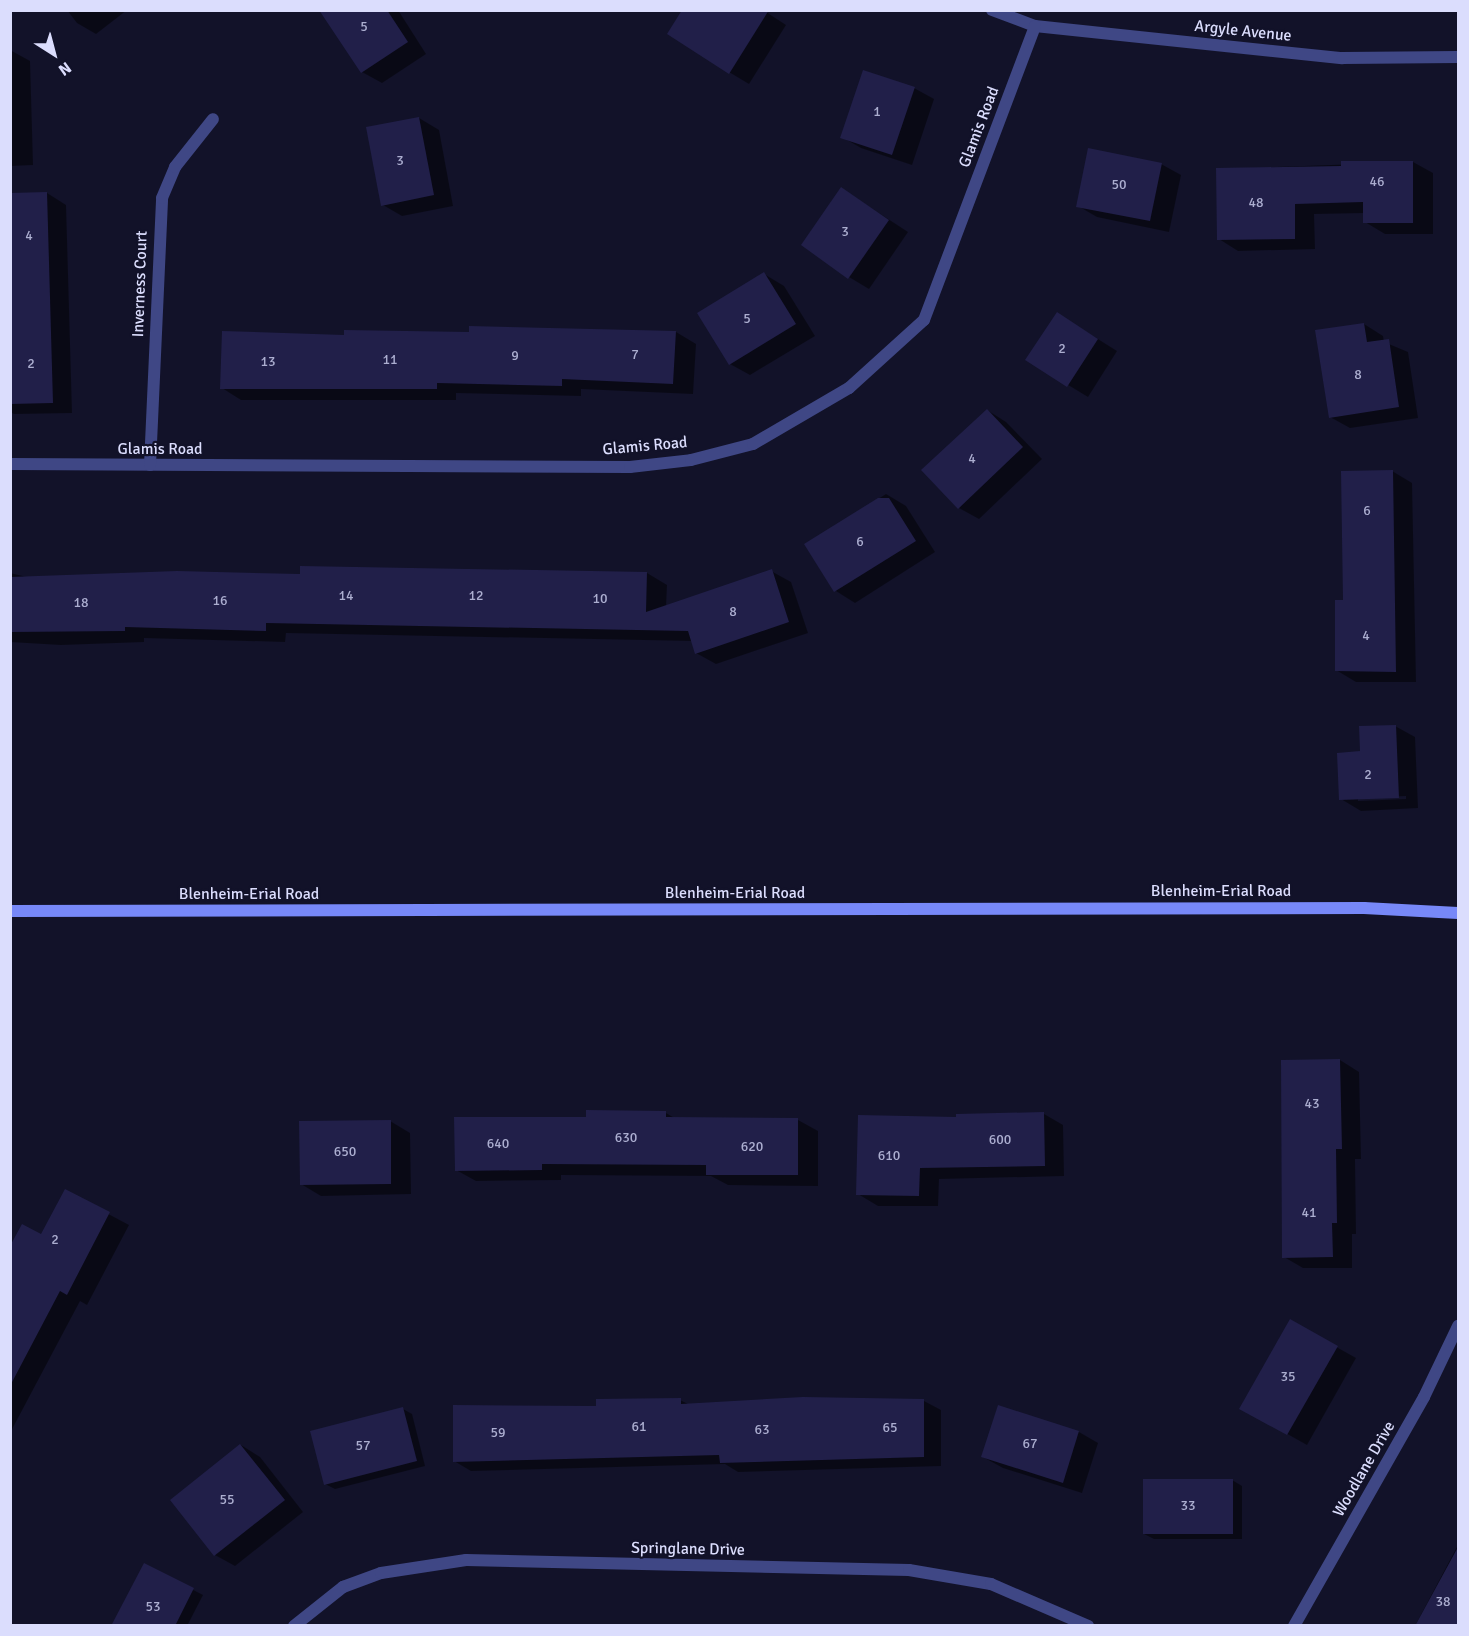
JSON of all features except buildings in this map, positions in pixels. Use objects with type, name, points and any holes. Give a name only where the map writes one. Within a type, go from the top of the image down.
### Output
[{"type":"main road","name":"Blenheim-Erial Road","points":[[10,911],[1364,908],[1458,913]]},
{"type":"street","name":"Argyle Avenue","points":[[992,10],[1035,26],[1342,58],[1458,57]]},
{"type":"street","name":"Glamis Road","points":[[10,464],[630,467],[691,460],[753,444],[849,388],[924,320],[1035,26]]},
{"type":"street","name":"Inverness Court","points":[[150,465],[162,198],[176,167],[213,119]]},
{"type":"street","name":"Woodlane Drive","points":[[1294,1626],[1424,1397],[1458,1326]]},
{"type":"street","name":"Springlane Drive","points":[[294,1626],[343,1587],[381,1573],[466,1560],[909,1570],[991,1584],[1088,1626]]}]
